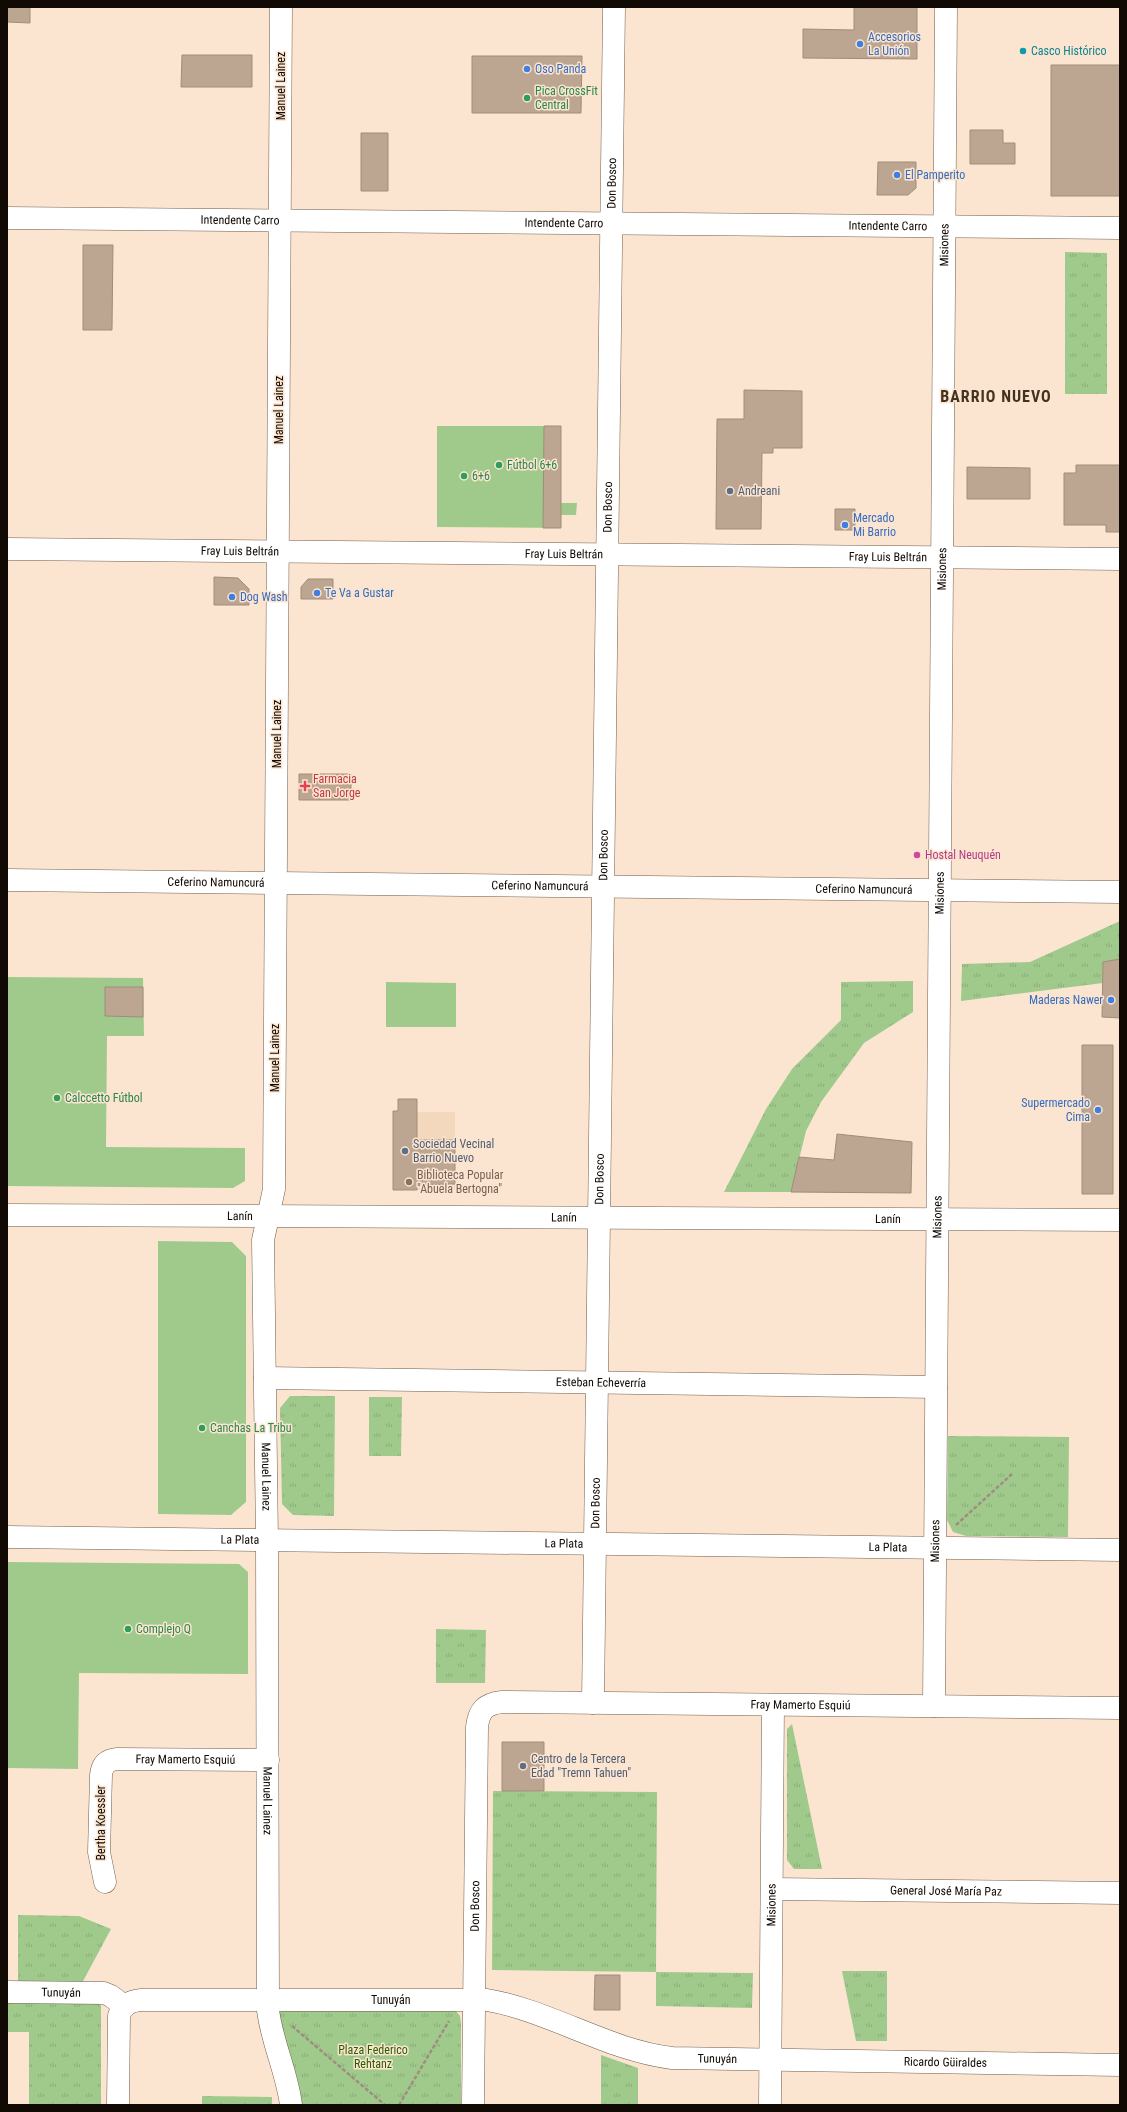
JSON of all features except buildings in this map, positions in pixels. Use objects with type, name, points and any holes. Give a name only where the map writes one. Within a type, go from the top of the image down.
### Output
[{"type":"street","name":"Manuel Lainez","points":[[281,7],[274,1188],[263,1240],[267,1541],[268,2000],[272,2032],[287,2083],[291,2105]]},
{"type":"street","name":"Don Bosco","points":[[592,1703],[614,7]]},
{"type":"street","name":"Misiones","points":[[934,1706],[946,7]]},
{"type":"street","name":"Intendente Carro","points":[[7,218],[1120,228]]},
{"type":"street","name":"Fray Luis Beltrán","points":[[7,550],[1120,559]]},
{"type":"street","name":"Ceferino Namuncurá","points":[[7,880],[1120,892]]},
{"type":"street","name":"Lanín","points":[[7,1215],[1120,1220]]},
{"type":"street","name":"Esteban Echeverría","points":[[265,1378],[936,1387]]},
{"type":"street","name":"La Plata","points":[[7,1537],[1120,1550]]},
{"type":"street","name":"Fray Mamerto Esquiú","points":[[483,1708],[488,1704],[502,1702],[1120,1708]]},
{"type":"street","name":"Misiones","points":[[770,2105],[773,1704]]},
{"type":"street","name":"Don Bosco","points":[[473,2105],[477,1727],[479,1715],[483,1708]]},
{"type":"street","name":"Fray Mamerto Esquiú","points":[[105,1764],[108,1761],[117,1759],[268,1760]]},
{"type":"street","name":"Bertha Koessler","points":[[104,1882],[100,1852],[101,1771],[105,1764]]},
{"type":"street","name":"General José María Paz","points":[[772,1888],[1120,1893]]},
{"type":"street","name":"Tunuyán","points":[[7,1992],[104,1993],[111,1996],[124,2006],[140,2000],[474,1999],[501,2002],[514,2006],[623,2048],[654,2056],[672,2058],[771,2059]]},
{"type":"street","points":[[118,2105],[119,2022],[121,2010],[124,2006]]},
{"type":"street","name":"Ricardo Güiraldes","points":[[771,2059],[1120,2065]]},
{"type":"path","points":[[955,1525],[1012,1474]]},
{"type":"path","points":[[952,1521],[958,1528]]},
{"type":"path","points":[[445,2017],[453,2024]]},
{"type":"path","points":[[399,2105],[449,2020]]},
{"type":"path","points":[[291,2026],[385,2105]]},
{"type":"shaded area","points":[[417,1112],[455,1112],[455,1190],[417,1190]]},
{"type":"green space","points":[[1065,252],[1107,253],[1107,394],[1065,394]]},
{"type":"green space","name":"Fútbol 6+6","points":[[437,426],[561,426],[561,503],[577,503],[576,515],[561,515],[561,528],[437,527]]},
{"type":"green space","points":[[1120,921],[1120,959],[1103,963],[1103,983],[961,1001],[962,964],[1030,962]]},
{"type":"green space","name":"Calccetto Fútbol","points":[[7,977],[143,978],[144,1036],[107,1036],[106,1147],[245,1148],[245,1181],[233,1188],[7,1186]]},
{"type":"green space","points":[[913,981],[913,1012],[864,1043],[821,1102],[806,1131],[791,1192],[724,1192],[766,1109],[792,1069],[841,1020],[841,982]]},
{"type":"green space","points":[[386,982],[456,983],[456,1027],[386,1027]]},
{"type":"green space","name":"Canchas La Tribu","points":[[158,1241],[232,1242],[246,1256],[246,1502],[231,1515],[158,1514]]},
{"type":"green space","points":[[290,1396],[335,1396],[334,1516],[293,1515],[282,1504],[280,1408]]},
{"type":"green space","points":[[369,1397],[402,1397],[401,1456],[369,1456]]},
{"type":"green space","points":[[948,1436],[1069,1437],[1068,1537],[966,1536],[953,1532],[947,1520]]},
{"type":"green space","name":"Complejo Q","points":[[7,1562],[239,1564],[248,1572],[248,1674],[79,1673],[78,1769],[7,1768]]},
{"type":"green space","points":[[436,1629],[486,1630],[485,1683],[436,1683]]},
{"type":"green space","points":[[792,1724],[822,1869],[794,1869],[787,1860],[787,1729]]},
{"type":"green space","points":[[493,1791],[657,1792],[656,1972],[492,1970]]},
{"type":"green space","points":[[18,1915],[79,1916],[111,1929],[82,1983],[18,1983]]},
{"type":"green space","points":[[842,1971],[887,1971],[887,2041],[856,2041]]},
{"type":"green space","points":[[656,1972],[753,1973],[752,2008],[656,2006]]},
{"type":"green space","points":[[7,1998],[93,1998],[101,2006],[101,2105],[29,2105],[29,2032],[7,2032]]},
{"type":"green space","name":"Plaza Federico Rehtanz","points":[[280,2009],[455,2010],[460,2016],[461,2024],[461,2105],[297,2105],[277,2011]]},
{"type":"green space","points":[[601,2055],[638,2068],[638,2105],[601,2105]]},
{"type":"green space","points":[[202,2096],[272,2097],[272,2105],[202,2105]]},
{"type":"place","name":"Accesorios La Unión","points":[[860,44]]},
{"type":"place","name":"Casco Histórico","points":[[1023,51]]},
{"type":"place","name":"Oso Panda","points":[[527,69]]},
{"type":"place","name":"Pica CrossFit Central","points":[[527,98]]},
{"type":"place","name":"El Pamperito","points":[[897,175]]},
{"type":"place","name":"Fútbol 6+6","points":[[499,465]]},
{"type":"place","name":"6+6","points":[[464,476]]},
{"type":"place","name":"Andreani","points":[[730,491]]},
{"type":"place","name":"Mercado Mi Barrio","points":[[845,525]]},
{"type":"place","name":"Te Va a Gustar","points":[[317,593]]},
{"type":"place","name":"Dog Wash","points":[[232,597]]},
{"type":"place","name":"Farmacia San Jorge","points":[[305,786]]},
{"type":"place","name":"Hostal Neuquén","points":[[917,855]]},
{"type":"place","name":"Maderas Nawer","points":[[1111,1000]]},
{"type":"place","name":"Calccetto Fútbol","points":[[57,1098]]},
{"type":"place","name":"Supermercado Cima","points":[[1098,1110]]},
{"type":"place","name":"Sociedad Vecinal Barrio Nuevo","points":[[405,1151]]},
{"type":"place","name":"Biblioteca Popular \"Abuela Bertogna\"","points":[[409,1182]]},
{"type":"place","name":"Canchas La Tribu","points":[[202,1428]]},
{"type":"place","name":"Complejo Q","points":[[128,1629]]},
{"type":"place","name":"Centro de la Tercera Edad \"Tremn Tahuen\"","points":[[523,1766]]},
{"type":"district","name":"BARRIO NUEVO","points":[[996,396]]}]
